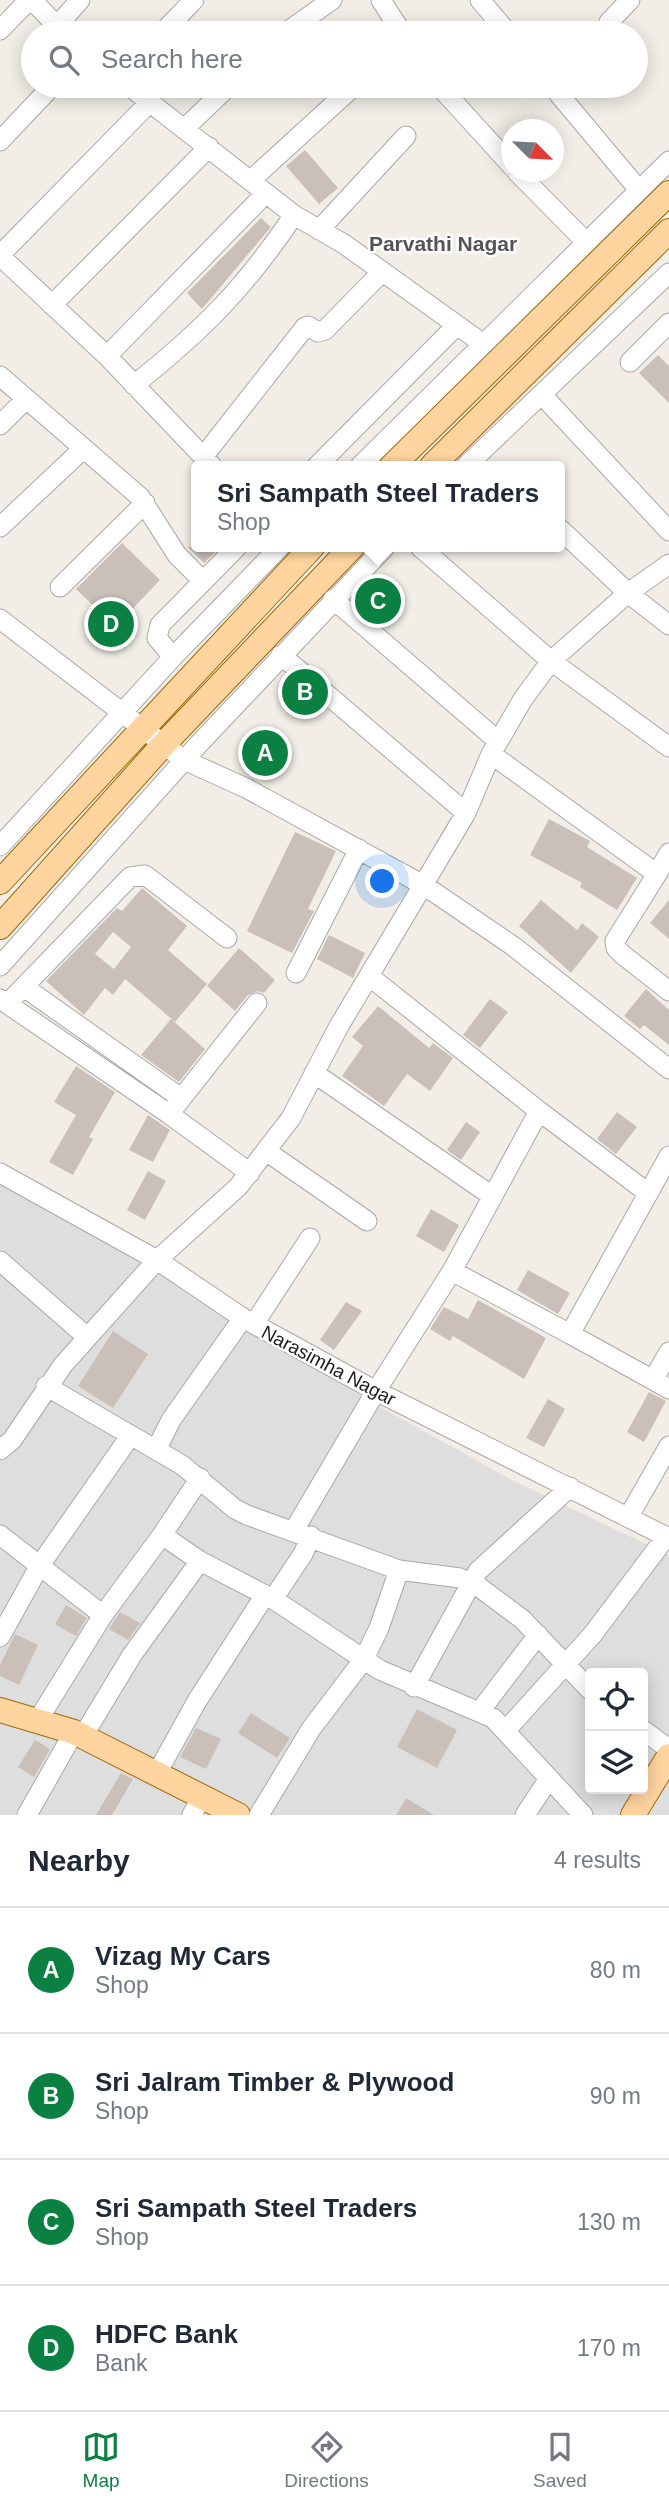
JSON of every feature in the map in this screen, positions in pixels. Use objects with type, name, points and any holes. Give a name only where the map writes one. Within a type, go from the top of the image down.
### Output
[{"type":"main road","points":[[397,461],[669,193]]},
{"type":"main road","points":[[437,461],[669,231]]},
{"type":"main road","points":[[0,882],[132,719],[307,552]]},
{"type":"main road","points":[[0,926],[163,745],[347,552]]},
{"type":"main road","points":[[0,1710],[78,1734],[157,1773],[197,1806],[237,1815]]},
{"type":"main road","points":[[633,1815],[669,1756]]},
{"type":"street","points":[[0,30],[30,0],[52,21]]},
{"type":"street","points":[[67,21],[80,0]]},
{"type":"street","points":[[174,21],[194,0]]},
{"type":"street","points":[[302,21],[331,0]]},
{"type":"street","points":[[381,0],[394,21]]},
{"type":"street","points":[[480,0],[498,21]]},
{"type":"street","points":[[610,21],[630,0]]},
{"type":"street","points":[[0,141],[41,98]]},
{"type":"street","points":[[145,98],[294,215],[382,272],[482,343]]},
{"type":"street","points":[[184,128],[216,98]]},
{"type":"street","points":[[251,180],[341,98]]},
{"type":"street","points":[[450,98],[501,154]]},
{"type":"street","points":[[562,98],[639,190]]},
{"type":"street","points":[[150,102],[0,256],[107,356],[207,461],[305,327],[323,332],[382,272]]},
{"type":"street","points":[[319,230],[406,136]]},
{"type":"street","points":[[52,305],[209,147]]},
{"type":"street","points":[[365,461],[669,161]]},
{"type":"street","points":[[527,182],[586,242]]},
{"type":"street","points":[[107,356],[266,193]]},
{"type":"street","points":[[134,385],[213,319],[266,257],[294,215]]},
{"type":"street","points":[[473,459],[669,273]]},
{"type":"street","points":[[630,362],[669,323]]},
{"type":"street","points":[[322,461],[457,325]]},
{"type":"street","points":[[0,376],[145,503],[177,555],[203,581]]},
{"type":"street","points":[[542,395],[669,531]]},
{"type":"street","points":[[0,425],[26,399]]},
{"type":"street","points":[[0,527],[83,449]]},
{"type":"street","points":[[60,587],[145,503]]},
{"type":"street","points":[[565,533],[628,593],[669,625]]},
{"type":"street","points":[[173,657],[157,638],[160,625],[232,552]]},
{"type":"street","points":[[0,846],[132,719],[173,657],[276,552]]},
{"type":"street","points":[[0,966],[281,654],[380,552]]},
{"type":"street","points":[[426,552],[551,661],[669,747]]},
{"type":"street","points":[[0,1450],[12,1440],[46,1386],[88,1337],[158,1260],[250,1173],[290,1118],[369,976],[466,813],[494,747],[551,661],[628,593],[669,564]]},
{"type":"street","points":[[332,599],[494,747],[657,874]]},
{"type":"street","points":[[0,619],[184,760],[246,788],[425,886],[513,946],[669,1069]]},
{"type":"street","points":[[281,654],[466,813]]},
{"type":"street","points":[[296,973],[359,849]]},
{"type":"street","points":[[669,853],[615,942],[616,948],[623,955],[669,990]]},
{"type":"street","points":[[228,938],[145,875],[137,874],[130,877],[24,987],[3,1002],[169,1114],[250,1173]]},
{"type":"street","points":[[369,976],[539,1111],[648,1193]]},
{"type":"street","points":[[24,987],[181,1098]]},
{"type":"street","points":[[169,1114],[257,1003]]},
{"type":"street","points":[[314,1073],[492,1196]]},
{"type":"street","points":[[157,1773],[197,1700],[269,1597],[303,1554],[302,1534],[376,1391],[452,1271],[539,1111]]},
{"type":"street","points":[[266,1151],[367,1221]]},
{"type":"street","points":[[570,1334],[669,1156]]},
{"type":"street","name":"Narasimha Nagar","points":[[0,1173],[158,1260],[248,1321],[376,1391],[668,1537]]},
{"type":"street","points":[[156,1450],[171,1420],[310,1238]]},
{"type":"street","points":[[0,1261],[88,1337]]},
{"type":"street","points":[[452,1271],[661,1385],[669,1352]]},
{"type":"street","points":[[46,1386],[200,1478],[235,1509],[399,1570],[460,1578],[470,1582],[506,1607],[585,1685]]},
{"type":"street","points":[[0,1637],[40,1565],[131,1435]]},
{"type":"street","points":[[629,1516],[669,1446]]},
{"type":"street","points":[[38,1720],[103,1615],[200,1478]]},
{"type":"street","points":[[414,1687],[470,1582],[489,1561],[570,1487]]},
{"type":"street","points":[[0,1535],[103,1615]]},
{"type":"street","points":[[162,1535],[200,1561],[269,1597],[364,1659],[414,1687],[480,1712],[506,1731],[548,1780],[583,1815]]},
{"type":"street","points":[[506,1731],[593,1634],[668,1537]]},
{"type":"street","points":[[27,1815],[78,1734],[200,1561]]},
{"type":"street","points":[[259,1815],[311,1728],[364,1659],[379,1628],[399,1570]]},
{"type":"street","points":[[480,1712],[538,1636]]},
{"type":"street","points":[[644,1731],[669,1749]]},
{"type":"street","points":[[525,1815],[548,1780]]},
{"type":"shaded area","points":[[0,1174],[178,1286],[375,1404],[510,1479],[669,1555],[669,1740],[648,1775],[648,1668],[585,1668],[585,1794],[636,1794],[623,1815],[0,1815]]},
{"type":"shaded area","points":[[669,1782],[669,1815],[649,1815]]},
{"type":"building","points":[[305,150],[338,188],[319,204],[286,166]]},
{"type":"building","points":[[261,218],[271,227],[202,309],[187,293]]},
{"type":"building","points":[[658,355],[669,366],[669,403],[639,373]]},
{"type":"building","points":[[122,543],[160,580],[115,627],[76,589]]},
{"type":"building","points":[[193,552],[215,552],[204,563]]},
{"type":"building","points":[[549,819],[590,841],[587,847],[637,878],[617,910],[580,887],[582,883],[530,855]]},
{"type":"building","points":[[295,832],[336,851],[308,909],[314,911],[292,953],[247,931]]},
{"type":"building","points":[[142,888],[187,926],[168,950],[207,984],[175,1022],[125,979],[113,995],[105,988],[84,1015],[46,981],[117,908],[122,911]],"holes":[[[113,932],[131,947],[114,969],[95,954]]]},
{"type":"building","points":[[541,900],[577,930],[582,923],[599,937],[571,973],[519,926]]},
{"type":"building","points":[[669,900],[669,939],[650,923]]},
{"type":"building","points":[[329,935],[365,953],[353,978],[317,959]]},
{"type":"building","points":[[239,948],[275,980],[264,993],[258,991],[248,995],[235,1011],[207,986]]},
{"type":"building","points":[[646,989],[669,1010],[669,1045],[644,1025],[640,1029],[624,1016]]},
{"type":"building","points":[[490,999],[508,1012],[480,1048],[463,1035]]},
{"type":"building","points":[[378,1006],[429,1048],[433,1043],[453,1058],[430,1091],[407,1074],[384,1106],[342,1076],[363,1046],[352,1037]]},
{"type":"building","points":[[171,1019],[205,1049],[179,1082],[141,1055]]},
{"type":"building","points":[[76,1066],[115,1092],[89,1137],[93,1139],[73,1175],[49,1162],[76,1115],[54,1102]]},
{"type":"building","points":[[617,1112],[637,1127],[616,1154],[597,1139]]},
{"type":"building","points":[[148,1115],[170,1130],[153,1162],[129,1150]]},
{"type":"building","points":[[466,1122],[480,1132],[461,1160],[447,1150]]},
{"type":"building","points":[[148,1171],[166,1181],[145,1220],[127,1210]]},
{"type":"building","points":[[431,1209],[459,1225],[444,1252],[416,1236]]},
{"type":"building","points":[[528,1270],[570,1293],[558,1314],[517,1290]]},
{"type":"building","points":[[478,1300],[546,1338],[524,1379],[453,1336],[450,1341],[430,1329],[444,1307],[468,1319]]},
{"type":"building","points":[[346,1302],[362,1311],[334,1350],[320,1340]]},
{"type":"building","points":[[113,1331],[148,1354],[113,1408],[78,1386]]},
{"type":"building","points":[[649,1392],[666,1401],[644,1442],[627,1432]]},
{"type":"building","points":[[548,1399],[565,1409],[544,1447],[526,1438]]},
{"type":"building","points":[[66,1605],[87,1618],[76,1636],[55,1624]]},
{"type":"building","points":[[120,1612],[140,1623],[128,1640],[109,1629]]},
{"type":"building","points":[[15,1634],[38,1645],[19,1685],[0,1676],[0,1665]]},
{"type":"building","points":[[417,1709],[457,1730],[437,1768],[397,1747]]},
{"type":"building","points":[[251,1713],[290,1738],[277,1758],[238,1733]]},
{"type":"building","points":[[196,1728],[221,1739],[206,1769],[180,1757]]},
{"type":"building","points":[[35,1740],[50,1749],[34,1777],[18,1767]]},
{"type":"building","points":[[121,1773],[133,1779],[112,1815],[96,1815]]},
{"type":"building","points":[[406,1798],[434,1815],[396,1815]]},
{"type":"place","name":"Sri Sampath Steel Traders","points":[[378,601]]},
{"type":"place","name":"HDFC Bank","points":[[111,624]]},
{"type":"place","name":"Sri Jalram Timber & Plywood","points":[[305,692]]},
{"type":"place","name":"Vizag My Cars","points":[[265,753]]},
{"type":"district","name":"Parvathi Nagar","points":[[443,244]]}]
